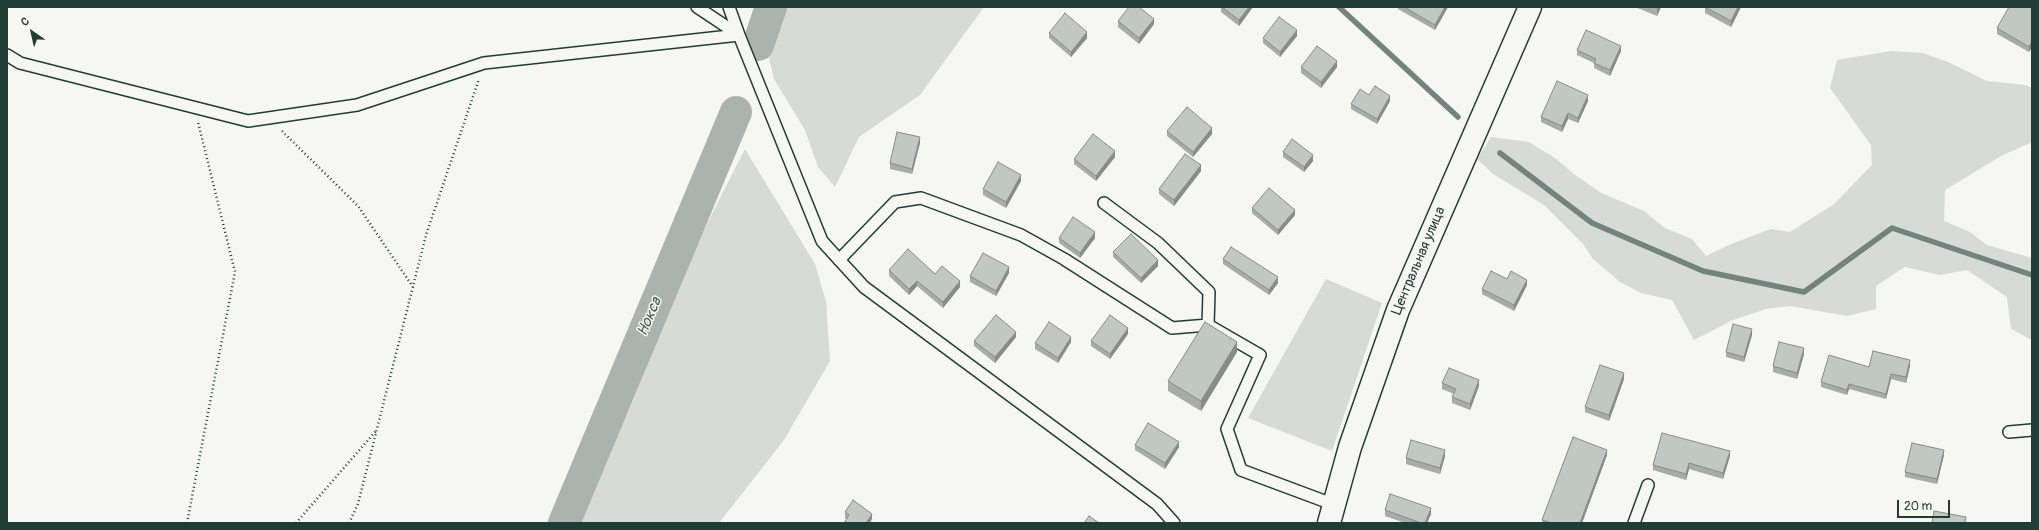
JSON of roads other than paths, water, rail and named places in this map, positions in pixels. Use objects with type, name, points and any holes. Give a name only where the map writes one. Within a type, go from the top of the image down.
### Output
[{"type":"street","name":"Центральная улица","points":[[1332,514],[1350,447],[1398,310],[1530,7]]},
{"type":"lane","points":[[697,7],[739,35]]},
{"type":"lane","points":[[730,7],[739,35],[822,241],[864,287],[1157,504],[1174,523]]},
{"type":"lane","points":[[7,55],[20,63],[248,121],[357,105],[484,63],[739,35]]},
{"type":"lane","points":[[839,260],[895,202],[921,198],[1021,235],[1064,258],[1172,328],[1208,325],[1260,355],[1226,429],[1241,470],[1332,514]]},
{"type":"lane","points":[[1104,204],[1158,244],[1209,292],[1208,325]]},
{"type":"lane","points":[[2009,432],[2032,430]]},
{"type":"lane","points":[[1634,523],[1648,485]]},
{"type":"waterway","name":"Нокса","points":[[758,45],[771,7]]},
{"type":"waterway","points":[[1339,7],[1458,117]]},
{"type":"waterway","name":"Нокса","points":[[564,523],[736,112]]},
{"type":"waterway","points":[[1500,153],[1592,223],[1703,271],[1804,292],[1892,228],[2032,275]]}]
